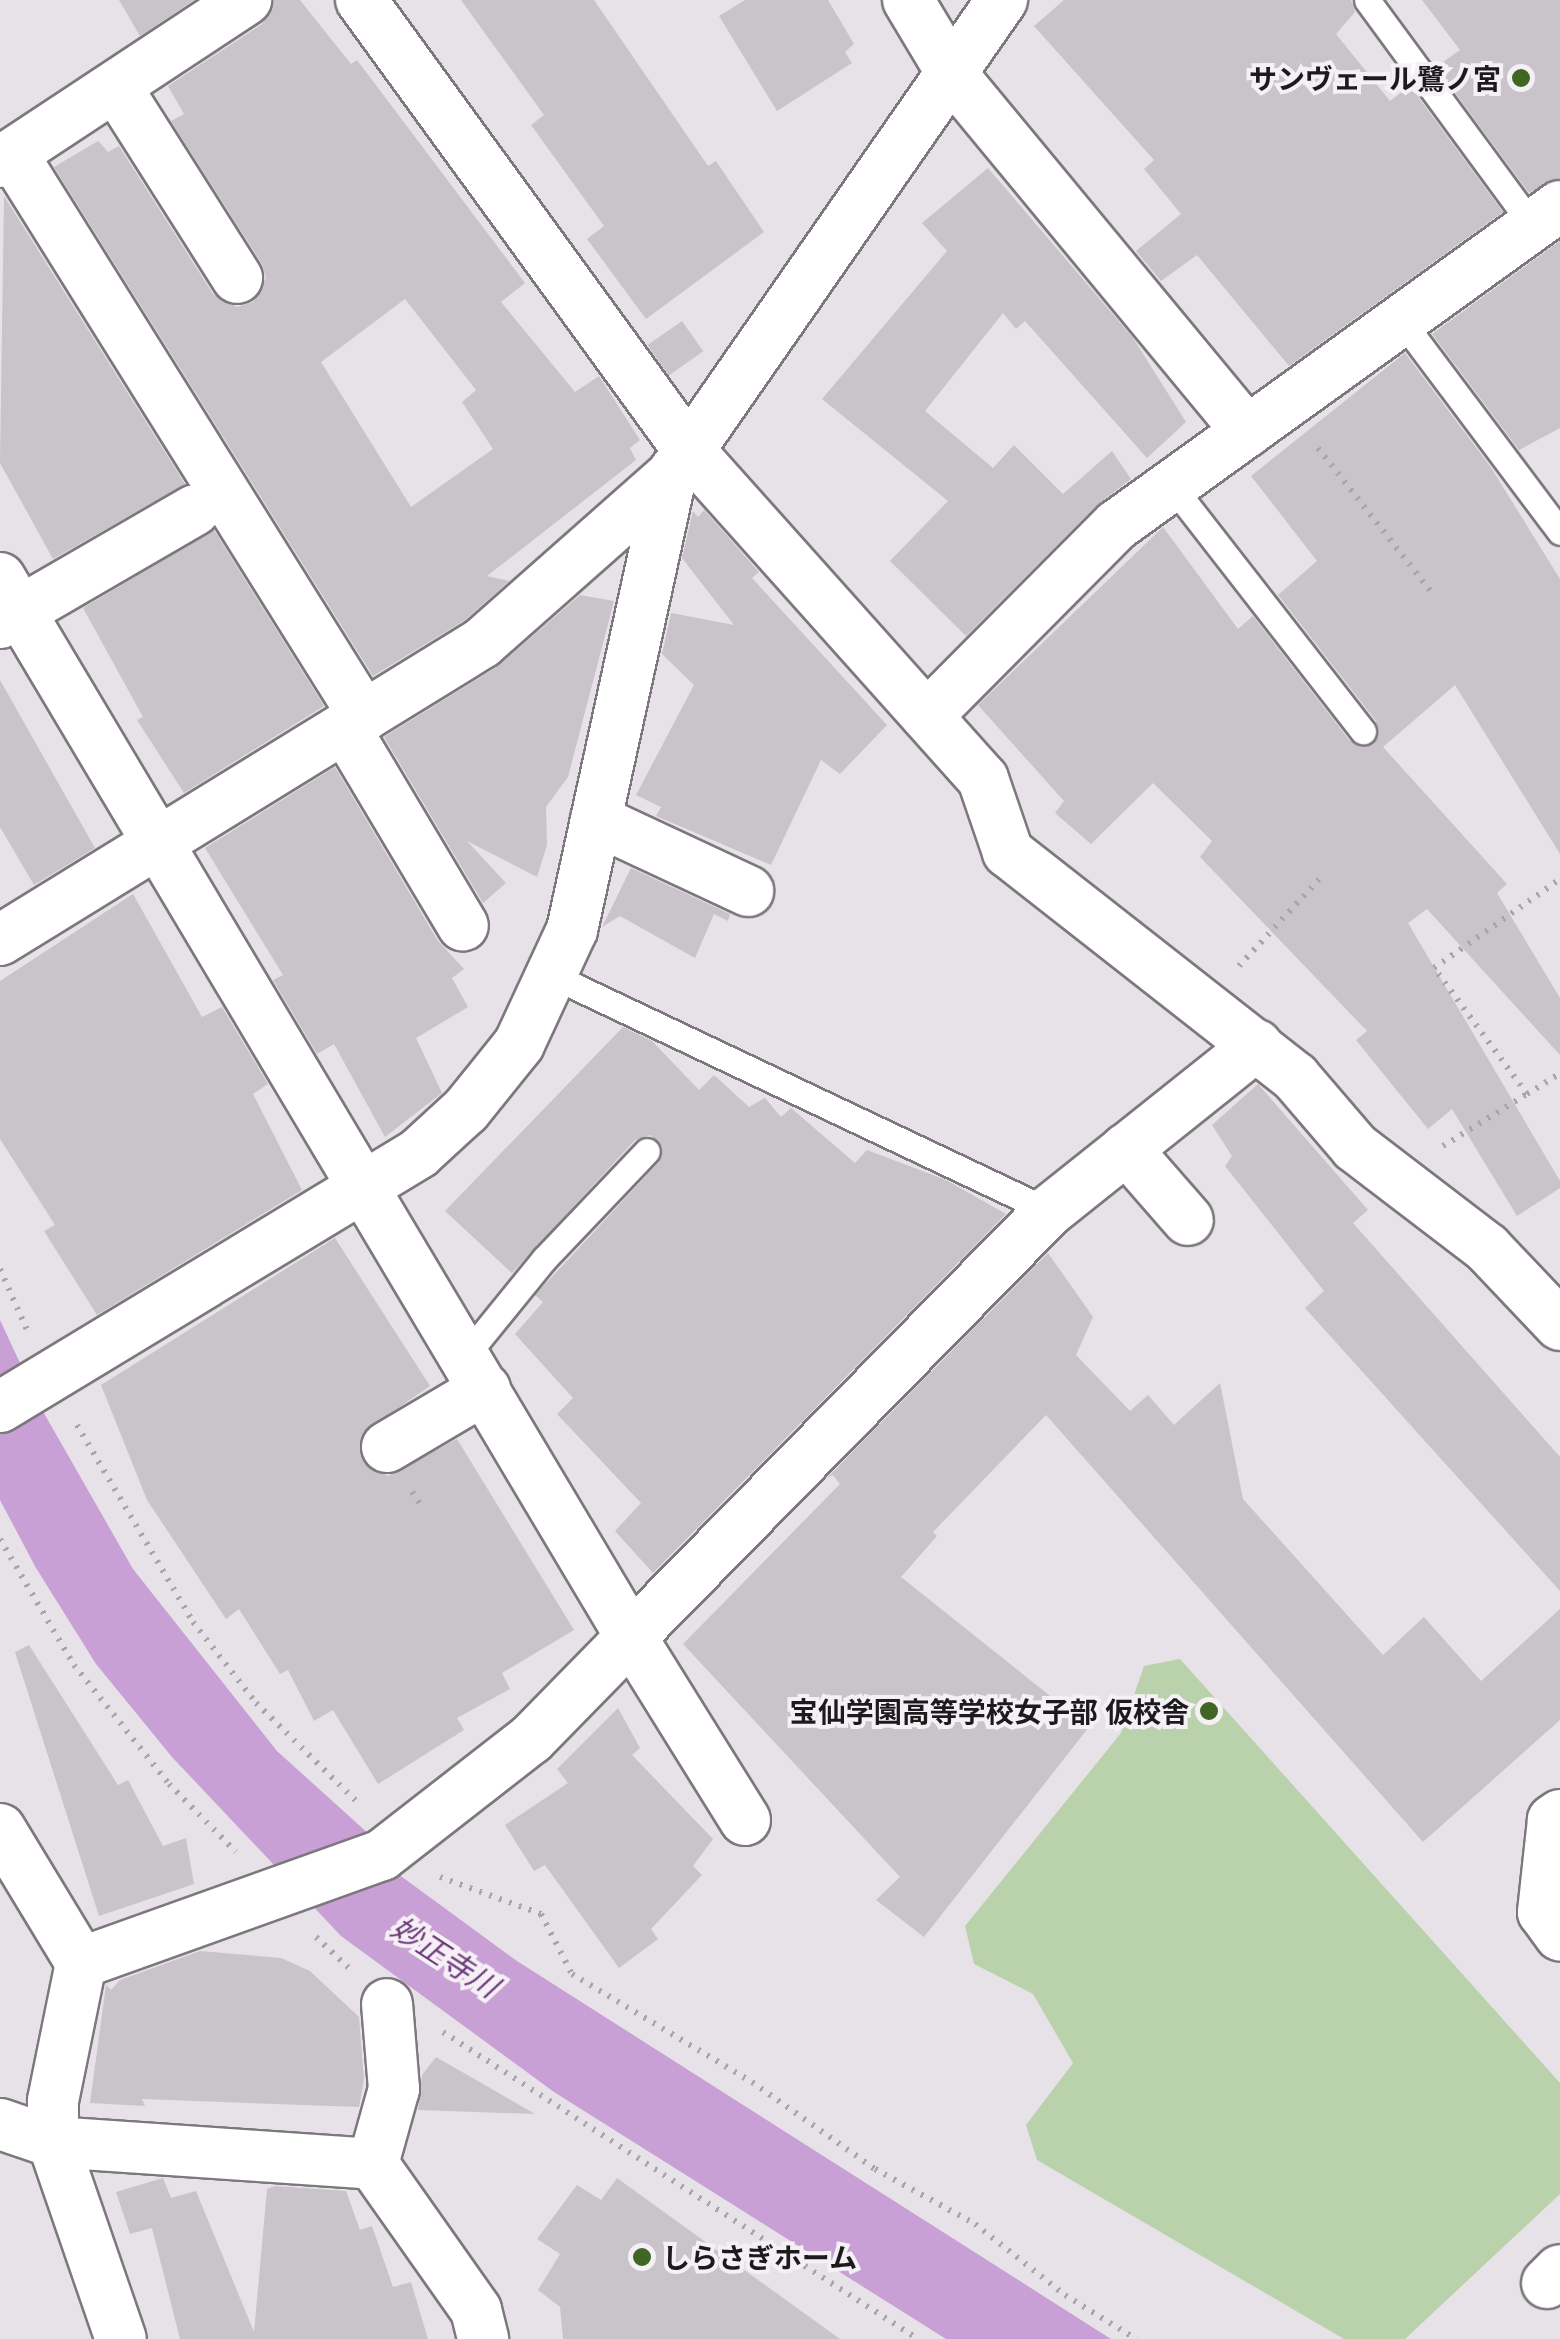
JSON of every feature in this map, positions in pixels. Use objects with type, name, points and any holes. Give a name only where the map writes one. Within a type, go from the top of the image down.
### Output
[{"type":"street","points":[[246,0],[6,158],[354,722],[463,926]]},
{"type":"street","points":[[361,0],[679,462],[926,716],[982,779],[1008,852],[1257,1045],[1392,1178],[1487,1248],[1560,1325]]},
{"type":"street","points":[[908,0],[954,77],[1266,418]]},
{"type":"street","points":[[0,940],[482,644],[679,462],[954,77],[1002,0]]},
{"type":"street","points":[[116,87],[237,278]]},
{"type":"street","points":[[926,716],[1117,525],[1546,216]]},
{"type":"street","points":[[27,1390],[365,1190],[466,1110],[519,1044],[554,976],[572,930],[679,462]]},
{"type":"street","points":[[194,510],[7,604],[745,1820]]},
{"type":"street","points":[[596,820],[748,891]]},
{"type":"street","points":[[80,1963],[392,1849],[531,1740],[1049,1211],[1257,1045]]},
{"type":"street","points":[[1126,1149],[1188,1220]]},
{"type":"street","points":[[386,1447],[475,1372]]},
{"type":"street","points":[[1560,1815],[1553,1820],[1543,1912],[1560,1935]]},
{"type":"street","points":[[0,1829],[80,1963],[53,2101],[53,2142],[120,2339]]},
{"type":"street","points":[[373,2164],[394,2090],[387,2004]]},
{"type":"street","points":[[0,2124],[53,2142],[373,2164]]},
{"type":"street","points":[[373,2164],[476,2310],[482,2339]]},
{"type":"lane","points":[[1368,0],[1546,216]]},
{"type":"lane","points":[[1402,320],[1560,532]]},
{"type":"lane","points":[[1172,486],[1363,730]]},
{"type":"lane","points":[[554,976],[1049,1211]]},
{"type":"lane","points":[[475,1372],[544,1259],[647,1151]]},
{"type":"path","points":[[1266,418],[1432,593]]},
{"type":"path","points":[[1203,1004],[1323,875]]},
{"type":"path","points":[[1527,1094],[1434,968],[1560,879]]},
{"type":"path","points":[[1392,1178],[1560,1073]]},
{"type":"path","points":[[0,1268],[27,1390],[256,1704],[392,1849],[451,1886],[542,1914],[572,1974],[752,2082],[875,2170],[975,2224],[1065,2295],[1136,2339]]},
{"type":"green space","points":[[1180,1659],[1560,2083],[1560,2194],[1405,2339],[1344,2339],[1037,2160],[1026,2125],[1073,2063],[1033,1994],[974,1964],[965,1926],[1121,1733],[1144,1666]]},
{"type":"water","name":"妙正寺川","points":[[0,1320],[41,1408],[133,1569],[277,1751],[370,1835],[394,1871],[517,1961],[1111,2339],[946,2339],[554,2092],[341,1936],[172,1757],[96,1664],[36,1568],[0,1500]]},
{"type":"building","points":[[119,0],[194,0],[140,36]]},
{"type":"building","points":[[274,0],[300,0],[351,64],[357,60],[525,283],[501,302],[575,392],[599,376],[640,440],[630,448],[636,460],[487,576],[509,581],[465,620],[373,676],[54,167],[98,141],[108,152],[119,146],[213,294],[237,307],[253,302],[266,278],[262,264],[171,121],[184,114],[168,86],[262,24]],"holes":[[[405,299],[476,390],[462,402],[493,449],[411,507],[321,362]]]},
{"type":"building","points":[[461,0],[594,0],[708,166],[716,161],[764,232],[646,319],[587,239],[604,226],[531,125],[544,115]]},
{"type":"building","points":[[745,0],[828,0],[854,44],[845,52],[852,63],[777,111],[719,16]]},
{"type":"building","points":[[1064,0],[1351,0],[1355,12],[1336,34],[1390,101],[1410,86],[1503,212],[1289,366],[1197,255],[1161,281],[1136,251],[1181,214],[1144,169],[1154,160],[1034,26]]},
{"type":"building","name":"サンヴェール鷺ノ宮","points":[[1422,0],[1560,0],[1560,178],[1529,193],[1436,67],[1460,50]]},
{"type":"building","points":[[988,168],[1133,338],[1186,422],[1147,458],[1025,321],[1016,329],[1003,313],[925,411],[993,468],[1014,445],[1063,494],[1112,451],[1131,479],[1097,505],[966,636],[890,561],[948,501],[822,399],[947,251],[922,223]]},
{"type":"building","points":[[4,196],[185,484],[53,559],[0,463]]},
{"type":"building","points":[[1560,241],[1560,428],[1519,450],[1432,334]]},
{"type":"building","points":[[682,321],[703,351],[669,375],[648,345]]},
{"type":"building","points":[[1405,353],[1490,466],[1560,579],[1560,854],[1455,685],[1383,747],[1507,884],[1497,893],[1560,998],[1560,1055],[1427,909],[1408,923],[1560,1181],[1560,1188],[1517,1216],[1452,1109],[1428,1129],[1356,1040],[1367,1031],[1200,857],[1212,841],[1153,783],[1091,844],[1055,813],[1064,801],[978,705],[1163,527],[1238,629],[1253,616],[1350,741],[1374,743],[1376,721],[1278,595],[1317,561],[1251,476]]},
{"type":"building","points":[[704,510],[759,572],[752,578],[887,725],[840,774],[821,760],[771,865],[656,816],[661,807],[636,795],[694,685],[662,654],[671,613],[734,625],[682,558],[693,511],[698,517]]},
{"type":"building","points":[[214,530],[324,706],[184,793],[137,720],[143,717],[83,608]]},
{"type":"building","points":[[580,595],[614,601],[568,777],[546,807],[547,845],[537,877],[467,841],[506,883],[483,903],[384,737],[497,667]]},
{"type":"building","points":[[0,680],[95,848],[34,885],[0,827]]},
{"type":"building","points":[[335,767],[438,941],[464,969],[452,978],[468,1007],[416,1038],[442,1093],[385,1137],[334,1044],[317,1054],[273,980],[283,975],[205,848]]},
{"type":"building","points":[[631,868],[730,914],[728,921],[714,914],[695,958],[620,916],[602,927]]},
{"type":"building","points":[[133,894],[202,1017],[222,1007],[268,1084],[253,1094],[302,1190],[97,1315],[44,1231],[55,1225],[0,1139],[0,981]]},
{"type":"building","points":[[623,1027],[652,1041],[699,1090],[714,1075],[749,1107],[765,1098],[781,1117],[791,1108],[855,1163],[867,1150],[946,1180],[1006,1214],[653,1573],[615,1531],[641,1503],[557,1414],[573,1398],[515,1334],[543,1302],[535,1295],[659,1162],[662,1146],[650,1135],[635,1140],[512,1273],[445,1211]]},
{"type":"building","points":[[1258,1084],[1368,1210],[1353,1223],[1560,1457],[1560,1591],[1305,1308],[1324,1291],[1225,1166],[1232,1156],[1212,1125]]},
{"type":"building","points":[[335,1238],[430,1386],[363,1432],[363,1462],[388,1476],[457,1439],[574,1630],[502,1673],[510,1689],[457,1718],[464,1730],[378,1784],[333,1710],[314,1721],[288,1670],[280,1674],[239,1609],[226,1619],[147,1500],[101,1385]]},
{"type":"building","points":[[1048,1253],[1093,1317],[1076,1355],[1130,1411],[1148,1395],[1174,1425],[1220,1383],[1243,1499],[1383,1655],[1424,1617],[1481,1681],[1560,1609],[1560,1720],[1423,1842],[1046,1415],[933,1532],[937,1536],[901,1577],[1089,1727],[924,1937],[876,1900],[900,1877],[683,1644],[840,1484],[833,1475],[827,1478]]},
{"type":"building","points":[[29,1645],[118,1785],[128,1780],[163,1846],[186,1838],[194,1884],[99,1916],[15,1652]]},
{"type":"building","points":[[618,1708],[640,1748],[632,1755],[713,1839],[693,1866],[702,1875],[651,1929],[658,1939],[619,1968],[545,1865],[534,1871],[505,1825],[568,1783],[557,1769]]},
{"type":"building","points":[[200,1951],[281,1958],[310,1971],[359,2017],[364,2080],[359,2107],[142,2099],[145,2106],[90,2103],[106,1985],[111,1990],[120,1980]]},
{"type":"building","points":[[436,2057],[535,2114],[418,2110],[422,2075]]},
{"type":"building","points":[[163,2178],[171,2198],[196,2191],[254,2332],[267,2189],[275,2186],[346,2191],[360,2230],[372,2226],[393,2287],[411,2282],[428,2339],[180,2339],[152,2228],[130,2234],[116,2192]]},
{"type":"building","name":"しらさぎホーム","points":[[617,2178],[840,2339],[563,2339],[560,2307],[538,2290],[560,2254],[537,2239],[577,2185],[601,2200]]},
{"type":"place","name":"サンヴェール鷺ノ宮","points":[[1521,78]]},
{"type":"place","name":"宝仙学園高等学校女子部 仮校舎","points":[[1209,1711]]},
{"type":"place","name":"しらさぎホーム","points":[[642,2257]]}]
